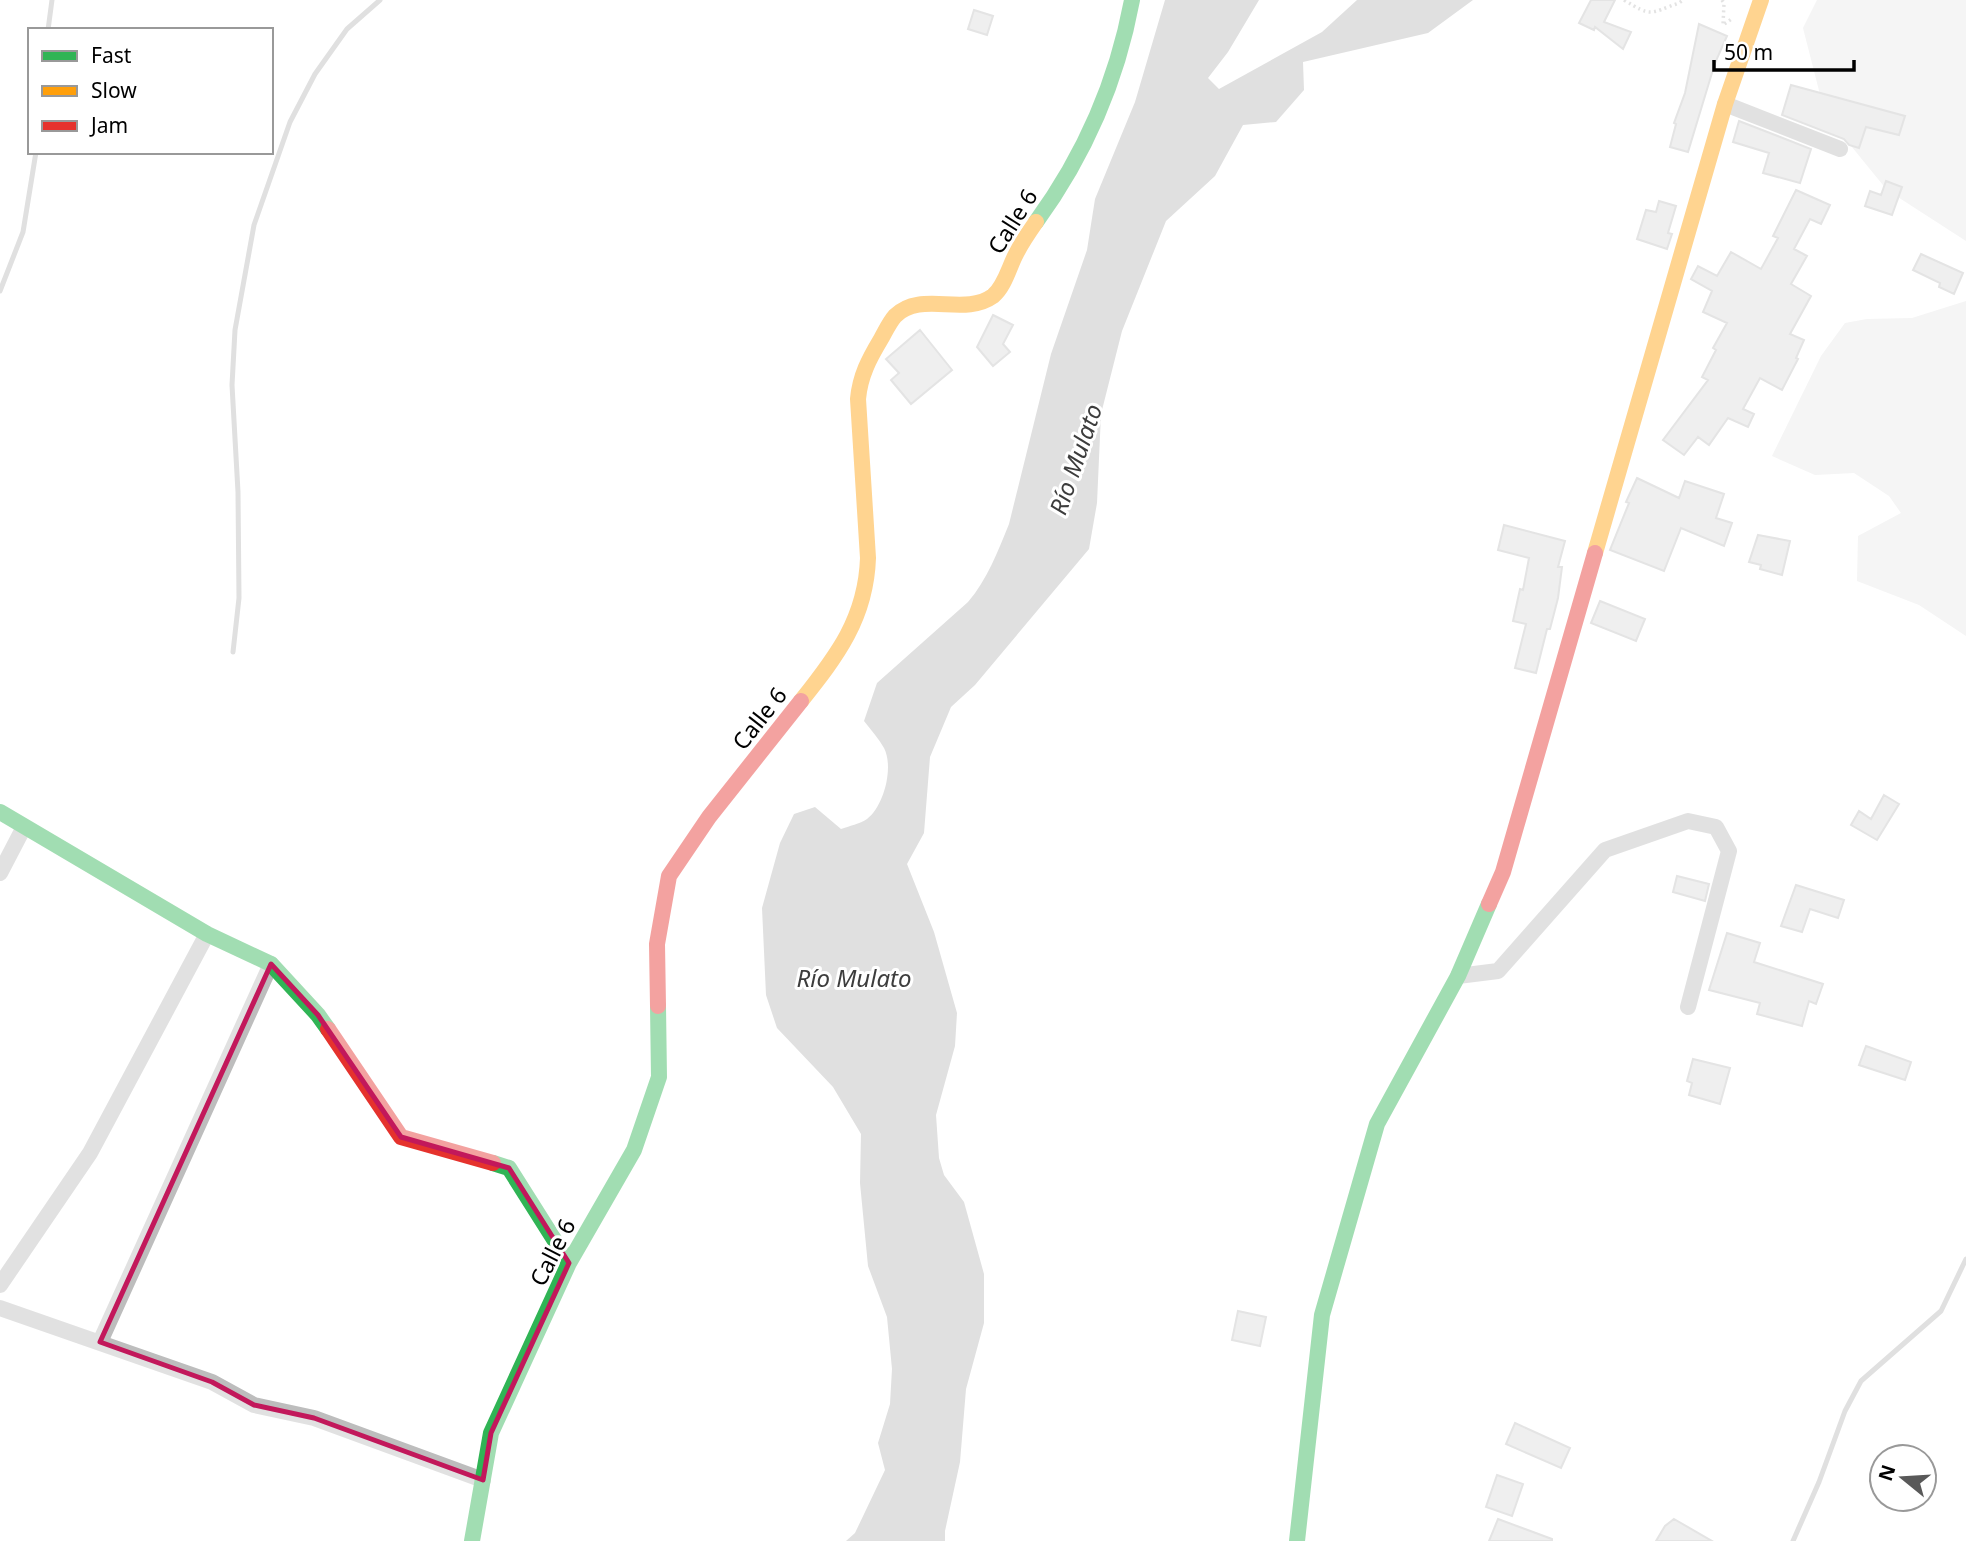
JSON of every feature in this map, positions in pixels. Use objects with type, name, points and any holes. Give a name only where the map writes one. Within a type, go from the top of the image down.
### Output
[{"type":"street","name":"Calle 6","points":[[472,1541],[491,1433],[569,1263],[634,1150],[659,1077],[657,944],[669,876],[709,817],[836,657],[856,619],[867,583],[868,558],[858,399],[859,381],[864,365],[895,315],[905,308],[919,304],[976,302],[992,296],[1001,286],[1018,249],[1068,174],[1100,107],[1115,74],[1128,29],[1132,0]]},
{"type":"street","points":[[1297,1541],[1322,1315],[1377,1124],[1458,976],[1503,872],[1725,104],[1761,0]]},
{"type":"street","points":[[1725,104],[1840,149]]},
{"type":"street","points":[[0,811],[207,934],[271,964],[318,1015],[401,1138],[509,1168],[569,1263]]},
{"type":"street","points":[[1458,976],[1498,971],[1605,850],[1688,821],[1716,827],[1729,851],[1688,1007]]},
{"type":"street","points":[[0,873],[24,827]]},
{"type":"street","points":[[0,1285],[90,1153],[207,934]]},
{"type":"street","points":[[100,1342],[271,964]]},
{"type":"street","points":[[0,1308],[212,1382],[254,1405],[314,1419],[483,1480]]},
{"type":"path","points":[[1624,0],[1647,13],[1683,0]]},
{"type":"path","points":[[1722,0],[1723,25],[1742,13]]},
{"type":"highlighted area","points":[[271,964],[318,1015],[401,1137],[509,1168],[569,1263],[491,1433],[483,1480],[314,1418],[254,1405],[212,1382],[100,1342]]},
{"type":"shaded area","points":[[1817,0],[1966,0],[1966,241],[1887,190],[1825,114],[1803,28]]},
{"type":"shaded area","points":[[1966,301],[1966,636],[1919,605],[1857,581],[1858,536],[1901,513],[1889,496],[1854,473],[1815,475],[1772,456],[1821,356],[1845,323],[1867,319],[1912,318]]},
{"type":"water","name":"Río Mulato","points":[[1165,0],[1259,0],[1228,52],[1208,78],[1219,89],[1322,32],[1357,0],[1473,0],[1428,33],[1303,62],[1304,90],[1276,122],[1243,125],[1215,176],[1166,221],[1122,331],[1101,414],[1097,503],[1089,549],[975,685],[951,707],[930,757],[924,833],[907,864],[934,932],[957,1013],[955,1046],[936,1115],[939,1158],[944,1175],[964,1202],[984,1274],[984,1323],[966,1389],[960,1462],[945,1541],[846,1541],[855,1533],[885,1470],[878,1443],[890,1404],[892,1369],[887,1317],[868,1266],[860,1183],[861,1134],[833,1087],[777,1028],[766,995],[762,908],[780,843],[794,814],[815,807],[841,829],[864,821],[873,813],[886,786],[888,765],[884,748],[864,721],[877,683],[968,602],[996,555],[1009,524],[1051,354],[1087,250],[1095,199],[1135,102]]},
{"type":"building","points":[[1591,0],[1615,0],[1604,22],[1631,32],[1623,49],[1595,27],[1594,30],[1579,23]]},
{"type":"building","points":[[974,10],[993,16],[987,35],[968,29]]},
{"type":"building","points":[[1699,24],[1727,36],[1715,63],[1688,152],[1670,147],[1676,124],[1674,123],[1685,93]]},
{"type":"building","points":[[1791,85],[1905,116],[1899,135],[1866,127],[1859,148],[1849,145],[1844,139],[1782,115]]},
{"type":"building","points":[[1739,121],[1811,149],[1800,183],[1763,173],[1769,153],[1733,142]]},
{"type":"building","points":[[1886,181],[1902,187],[1892,215],[1865,206],[1870,191],[1881,195]]},
{"type":"building","points":[[1796,190],[1830,205],[1821,224],[1810,219],[1794,249],[1807,256],[1791,284],[1811,296],[1790,334],[1804,340],[1796,358],[1798,359],[1782,390],[1760,378],[1743,409],[1754,414],[1748,427],[1728,418],[1709,445],[1698,437],[1684,455],[1663,440],[1708,380],[1702,377],[1716,350],[1713,348],[1727,323],[1703,312],[1712,291],[1691,279],[1698,266],[1717,276],[1731,252],[1761,269],[1778,238],[1773,236]]},
{"type":"building","points":[[1659,201],[1676,206],[1668,233],[1672,234],[1667,249],[1637,239],[1646,210],[1656,212]]},
{"type":"building","points":[[1921,254],[1963,273],[1954,294],[1939,287],[1940,283],[1913,270]]},
{"type":"building","points":[[993,315],[1013,325],[1003,344],[1010,352],[993,366],[977,347]]},
{"type":"building","points":[[920,330],[952,370],[911,404],[891,380],[899,373],[886,359]]},
{"type":"building","points":[[1637,478],[1679,498],[1685,481],[1724,494],[1716,518],[1732,523],[1724,546],[1681,528],[1664,571],[1610,550]]},
{"type":"building","points":[[1504,525],[1565,541],[1558,567],[1562,567],[1558,598],[1536,673],[1515,668],[1526,624],[1513,621],[1529,558],[1498,550]]},
{"type":"building","points":[[1758,535],[1790,541],[1782,575],[1760,569],[1761,565],[1749,562]]},
{"type":"building","points":[[1600,601],[1645,619],[1636,641],[1591,623]]},
{"type":"building","points":[[1884,795],[1899,804],[1877,840],[1851,825],[1859,811],[1871,819]]},
{"type":"building","points":[[1677,876],[1709,884],[1705,901],[1673,892]]},
{"type":"building","points":[[1796,885],[1844,900],[1838,918],[1810,909],[1802,932],[1781,926]]},
{"type":"building","points":[[1727,933],[1760,943],[1754,962],[1823,984],[1816,1004],[1809,1001],[1802,1026],[1757,1014],[1760,1003],[1709,990]]},
{"type":"building","points":[[1866,1046],[1911,1062],[1905,1080],[1859,1065]]},
{"type":"building","points":[[1693,1059],[1730,1068],[1720,1104],[1689,1095],[1692,1083],[1687,1081]]},
{"type":"building","points":[[1238,1311],[1266,1317],[1260,1346],[1232,1340]]},
{"type":"building","points":[[1515,1423],[1570,1448],[1561,1468],[1506,1444]]},
{"type":"building","points":[[1497,1475],[1523,1484],[1512,1516],[1486,1507]]},
{"type":"building","points":[[1498,1519],[1552,1539],[1552,1541],[1489,1541]]},
{"type":"building","points":[[1674,1519],[1712,1541],[1656,1541],[1665,1526]]},
{"type":"waterway","points":[[48,28],[52,0]]},
{"type":"waterway","points":[[233,652],[239,598],[238,492],[232,385],[235,330],[254,225],[290,122],[315,74],[347,29],[380,0]]},
{"type":"waterway","points":[[0,291],[23,232],[36,154]]},
{"type":"waterway","points":[[1793,1541],[1819,1482],[1845,1411],[1861,1381],[1941,1311],[1966,1259]]},
{"type":"traffic: fast","points":[[1036,222],[1069,171],[1096,117],[1117,60],[1132,0]]},
{"type":"traffic: fast","points":[[0,812],[207,934],[271,964],[328,1029]]},
{"type":"traffic: fast","points":[[1297,1541],[1322,1315],[1377,1124],[1458,976],[1489,904]]},
{"type":"traffic: fast","points":[[472,1541],[491,1433],[569,1263],[634,1150],[659,1077],[658,1006]]},
{"type":"traffic: fast","points":[[493,1163],[509,1168],[569,1263]]},
{"type":"traffic: slow","points":[[1595,553],[1725,104],[1761,0]]},
{"type":"traffic: slow","points":[[801,701],[847,635],[862,599],[866,580],[868,558],[858,399],[869,361],[895,316],[905,309],[917,305],[969,304],[982,302],[993,296],[1001,287],[1018,250],[1036,222]]},
{"type":"traffic: jam","points":[[1489,904],[1503,872],[1595,553]]},
{"type":"traffic: jam","points":[[658,1006],[657,944],[669,876],[709,817],[801,701]]},
{"type":"traffic: jam","points":[[328,1029],[401,1137],[493,1163]]}]
